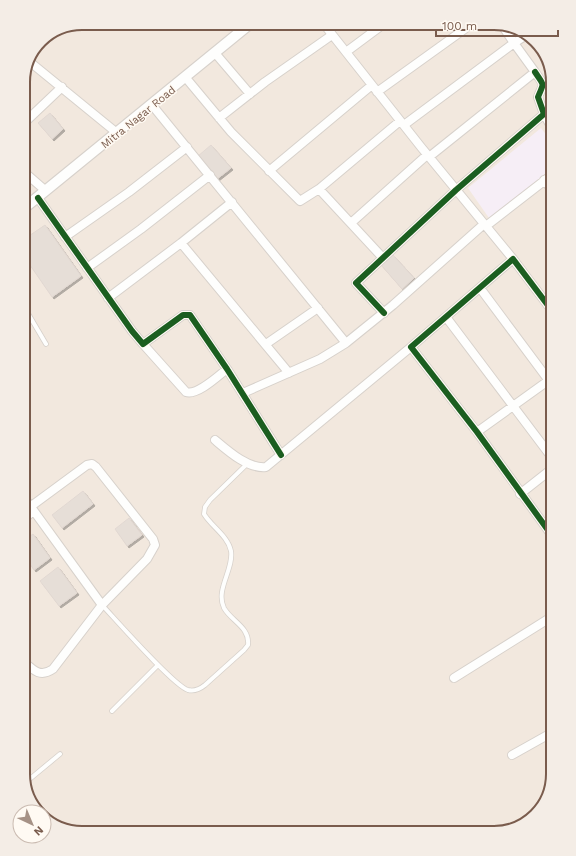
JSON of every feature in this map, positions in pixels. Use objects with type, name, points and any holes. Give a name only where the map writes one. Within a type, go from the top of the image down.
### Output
[{"type":"street","name":"Mitra Nagar Road","points":[[30,203],[186,78],[243,30]]},
{"type":"street","points":[[328,30],[428,156],[513,259],[546,303]]},
{"type":"street","points":[[346,52],[376,30]]},
{"type":"street","points":[[269,171],[375,89],[463,30]]},
{"type":"street","points":[[507,32],[543,84],[543,90],[538,97],[546,118]]},
{"type":"street","points":[[219,118],[332,35]]},
{"type":"street","points":[[186,78],[219,118],[269,171],[300,201],[319,189],[402,123],[522,38]]},
{"type":"street","points":[[215,53],[250,94]]},
{"type":"street","points":[[33,64],[117,133]]},
{"type":"street","points":[[351,223],[428,156],[535,72]]},
{"type":"street","points":[[30,117],[62,87]]},
{"type":"street","points":[[152,105],[346,343]]},
{"type":"street","points":[[384,313],[356,283],[456,190],[544,114]]},
{"type":"street","points":[[65,237],[129,192],[187,147]]},
{"type":"street","points":[[87,268],[141,229],[210,175]]},
{"type":"street","points":[[30,179],[42,194],[65,237],[132,331],[186,392],[197,392],[227,369]]},
{"type":"street","points":[[243,393],[289,373],[346,343],[384,313],[485,225],[544,180],[546,182]]},
{"type":"street","points":[[319,189],[384,258]]},
{"type":"street","points":[[108,298],[232,202]]},
{"type":"street","points":[[181,243],[289,373]]},
{"type":"street","points":[[215,440],[248,463],[256,467],[266,467],[411,347],[513,259]]},
{"type":"street","points":[[480,288],[546,373]]},
{"type":"street","points":[[266,344],[318,308]]},
{"type":"street","points":[[143,344],[183,315],[187,314],[193,318],[243,393],[281,455]]},
{"type":"street","points":[[446,317],[546,450]]},
{"type":"street","points":[[411,347],[477,432],[520,494],[546,528]]},
{"type":"street","points":[[477,432],[546,385]]},
{"type":"street","points":[[30,511],[87,466],[92,464],[96,467],[153,539],[155,545],[147,559],[102,605],[53,670],[46,674],[41,674],[35,672],[30,667]]},
{"type":"street","points":[[520,494],[546,474]]},
{"type":"street","points":[[30,506],[102,605]]},
{"type":"street","points":[[454,678],[546,620]]},
{"type":"street","points":[[512,755],[546,736]]},
{"type":"lane","points":[[30,317],[46,344]]},
{"type":"lane","points":[[102,605],[158,665],[184,689],[190,691],[198,690],[244,650],[248,645],[248,635],[225,609],[222,603],[222,595],[231,553],[230,546],[204,514],[205,507],[210,500],[248,463]]},
{"type":"lane","points":[[112,711],[158,665]]},
{"type":"lane","points":[[30,780],[60,754]]},
{"type":"shaded area","points":[[75,30],[498,30],[517,35],[531,45],[539,56],[546,75],[546,781],[542,794],[535,806],[520,819],[501,826],[78,826],[59,821],[52,816],[52,804],[40,804],[37,800],[30,781],[30,78],[35,59],[41,50],[56,37]]},
{"type":"shaded area","points":[[541,128],[546,135],[546,173],[489,218],[468,188]]},
{"type":"building","points":[[50,113],[63,129],[52,139],[38,123]]},
{"type":"building","points":[[211,145],[231,168],[217,179],[198,156]]},
{"type":"building","points":[[45,225],[81,276],[52,297],[30,265],[30,235]]},
{"type":"building","points":[[393,255],[414,278],[402,289],[381,265]]},
{"type":"building","points":[[83,491],[93,504],[62,528],[52,515]]},
{"type":"building","points":[[129,518],[142,535],[127,546],[115,529]]},
{"type":"building","points":[[33,534],[50,558],[34,570],[30,564],[30,536]]},
{"type":"building","points":[[58,567],[77,593],[59,606],[40,581]]},
{"type":"cycle path","points":[[384,313],[356,283],[456,190],[544,114],[538,97],[542,84],[535,72]]},
{"type":"cycle path","points":[[38,198],[132,331],[143,344],[183,315],[190,315],[227,369],[281,455]]},
{"type":"cycle path","points":[[546,303],[513,259],[411,347],[477,432],[546,527]]}]
